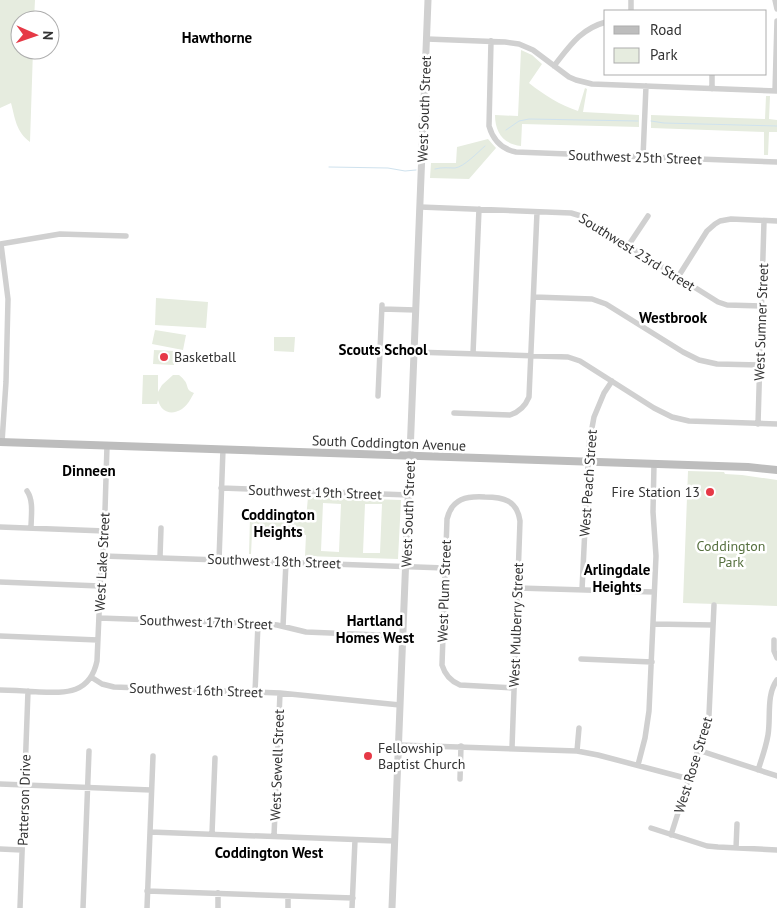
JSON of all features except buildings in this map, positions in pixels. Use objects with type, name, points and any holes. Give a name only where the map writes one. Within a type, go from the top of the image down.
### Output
[{"type":"main road","name":"South Coddington Avenue","points":[[1,442],[748,467],[777,470]]},
{"type":"street","name":"West South Street","points":[[392,908],[428,0]]},
{"type":"street","points":[[775,0],[777,9]]},
{"type":"street","points":[[427,39],[510,42],[533,50],[569,77],[584,83],[776,91],[777,21]]},
{"type":"street","points":[[554,66],[577,38],[592,27],[604,23]]},
{"type":"street","name":"Southwest 25th Street","points":[[491,41],[490,132],[504,148],[516,152],[777,162]]},
{"type":"street","points":[[712,75],[712,89]]},
{"type":"street","points":[[643,157],[646,86]]},
{"type":"street","name":"Southwest 23rd Street","points":[[420,207],[576,214],[723,304],[762,306]]},
{"type":"street","points":[[473,354],[479,210]]},
{"type":"street","points":[[454,413],[503,416],[525,408],[530,393],[537,212]]},
{"type":"street","points":[[628,246],[648,216]]},
{"type":"street","points":[[678,277],[707,231],[720,221],[731,219],[777,221]]},
{"type":"street","name":"West Sumner Street","points":[[758,424],[764,221]]},
{"type":"street","points":[[1,442],[8,309],[1,244],[60,234],[126,236]]},
{"type":"street","points":[[534,297],[592,299],[599,301],[691,357],[708,363],[760,365]]},
{"type":"street","points":[[378,396],[382,307],[416,310]]},
{"type":"street","points":[[414,352],[568,357],[612,381],[662,413],[680,420],[777,424]]},
{"type":"street","name":"West Peach Street","points":[[582,590],[590,438],[594,417],[612,381]]},
{"type":"street","name":"West Lake Street","points":[[91,677],[97,661],[108,446]]},
{"type":"street","points":[[219,560],[223,450]]},
{"type":"street","points":[[638,766],[648,725],[652,662],[656,556],[653,512],[654,464]]},
{"type":"street","name":"Southwest 19th Street","points":[[221,488],[408,495]]},
{"type":"street","points":[[26,491],[30,495],[31,528]]},
{"type":"street","name":"West Plum Street","points":[[512,504],[498,497],[472,496],[462,499],[450,510],[447,519],[442,659],[447,676],[455,683],[464,686],[514,688]]},
{"type":"street","name":"West Mulberry Street","points":[[512,504],[518,512],[520,521],[512,748]]},
{"type":"street","points":[[0,527],[105,531]]},
{"type":"street","points":[[160,558],[161,528]]},
{"type":"street","name":"Southwest 18th Street","points":[[103,556],[445,568]]},
{"type":"street","points":[[283,626],[286,562]]},
{"type":"street","points":[[0,582],[100,586]]},
{"type":"street","points":[[518,588],[654,592]]},
{"type":"street","name":"West Rose Street","points":[[671,835],[709,715],[714,605]]},
{"type":"street","name":"Southwest 17th Street","points":[[99,618],[258,624],[283,626],[306,632],[403,636]]},
{"type":"street","points":[[255,692],[258,624]]},
{"type":"street","points":[[653,624],[713,626]]},
{"type":"street","points":[[0,636],[98,640]]},
{"type":"street","points":[[774,640],[774,650],[777,658]]},
{"type":"street","points":[[581,660],[652,662]]},
{"type":"street","points":[[0,690],[69,691],[80,687],[91,677]]},
{"type":"street","name":"Southwest 16th Street","points":[[91,677],[102,684],[114,687],[280,693],[400,705]]},
{"type":"street","points":[[758,770],[768,735],[770,696],[777,680]]},
{"type":"street","name":"Patterson Drive","points":[[20,908],[28,691]]},
{"type":"street","name":"West Sewell Street","points":[[274,836],[280,693]]},
{"type":"street","points":[[576,751],[579,728]]},
{"type":"street","points":[[398,745],[576,751],[689,779]]},
{"type":"street","points":[[460,779],[461,746]]},
{"type":"street","points":[[698,750],[777,776]]},
{"type":"street","points":[[82,908],[89,751]]},
{"type":"street","points":[[147,908],[153,756]]},
{"type":"street","points":[[212,834],[215,758]]},
{"type":"street","points":[[0,784],[151,790]]},
{"type":"street","points":[[736,848],[737,824]]},
{"type":"street","points":[[651,828],[707,846],[777,850]]},
{"type":"street","points":[[150,832],[395,841]]},
{"type":"street","points":[[352,908],[355,840]]},
{"type":"street","points":[[0,849],[22,850]]},
{"type":"street","points":[[147,891],[353,898]]},
{"type":"street","points":[[218,893],[218,908]]},
{"type":"street","points":[[288,896],[288,908]]},
{"type":"green space","points":[[0,0],[35,0],[34,10],[10,10],[10,60],[33,60],[30,142],[19,129],[11,103],[0,108]]},
{"type":"green space","points":[[521,50],[532,55],[542,64],[529,83],[546,96],[578,111],[585,88],[587,89],[583,112],[639,115],[639,127],[522,124],[521,146],[509,143],[498,132],[495,115],[518,116]]},
{"type":"green space","points":[[766,96],[770,96],[769,119],[777,120],[777,132],[769,132],[768,155],[764,155],[764,132],[651,128],[651,115],[765,119]]},
{"type":"green space","points":[[488,139],[496,148],[469,179],[430,178],[431,163],[456,163],[457,147]]},
{"type":"green space","points":[[156,298],[208,302],[206,328],[155,325]]},
{"type":"green space","points":[[155,330],[186,335],[183,350],[152,344]]},
{"type":"green space","points":[[274,337],[295,337],[294,352],[274,351]]},
{"type":"green space","name":"Basketball","points":[[154,350],[175,351],[174,365],[153,364]]},
{"type":"green space","points":[[143,375],[158,375],[158,392],[162,385],[173,375],[179,375],[188,389],[194,393],[184,407],[174,412],[164,410],[158,400],[157,404],[142,404]]},
{"type":"green space","name":"Coddington Park","points":[[688,471],[724,472],[725,474],[777,480],[777,606],[683,603]]},
{"type":"green space","points":[[308,497],[401,500],[398,559],[305,556],[306,535],[252,533],[251,554],[249,554],[250,517],[306,519]],"holes":[[[323,503],[341,504],[339,552],[321,551]],[[365,504],[382,504],[380,553],[363,553]]]},
{"type":"waterway","points":[[506,130],[519,121],[529,119],[638,121]]},
{"type":"waterway","points":[[651,121],[777,126]]},
{"type":"waterway","points":[[435,169],[459,167],[485,146]]},
{"type":"waterway","points":[[329,167],[416,170]]},
{"type":"place","name":"Basketball","points":[[164,357]]},
{"type":"place","name":"Fire Station 13","points":[[710,492]]},
{"type":"place","name":"Fellowship Baptist Church","points":[[368,756]]},
{"type":"district","name":"Hawthorne","points":[[217,38]]},
{"type":"district","name":"Westbrook","points":[[673,318]]},
{"type":"district","name":"Scouts School","points":[[383,350]]},
{"type":"district","name":"Dinneen","points":[[89,471]]},
{"type":"district","name":"Coddington Heights","points":[[278,524]]},
{"type":"district","name":"Arlingdale Heights","points":[[617,578]]},
{"type":"district","name":"Hartland Homes West","points":[[375,630]]},
{"type":"district","name":"Coddington West","points":[[269,853]]}]
